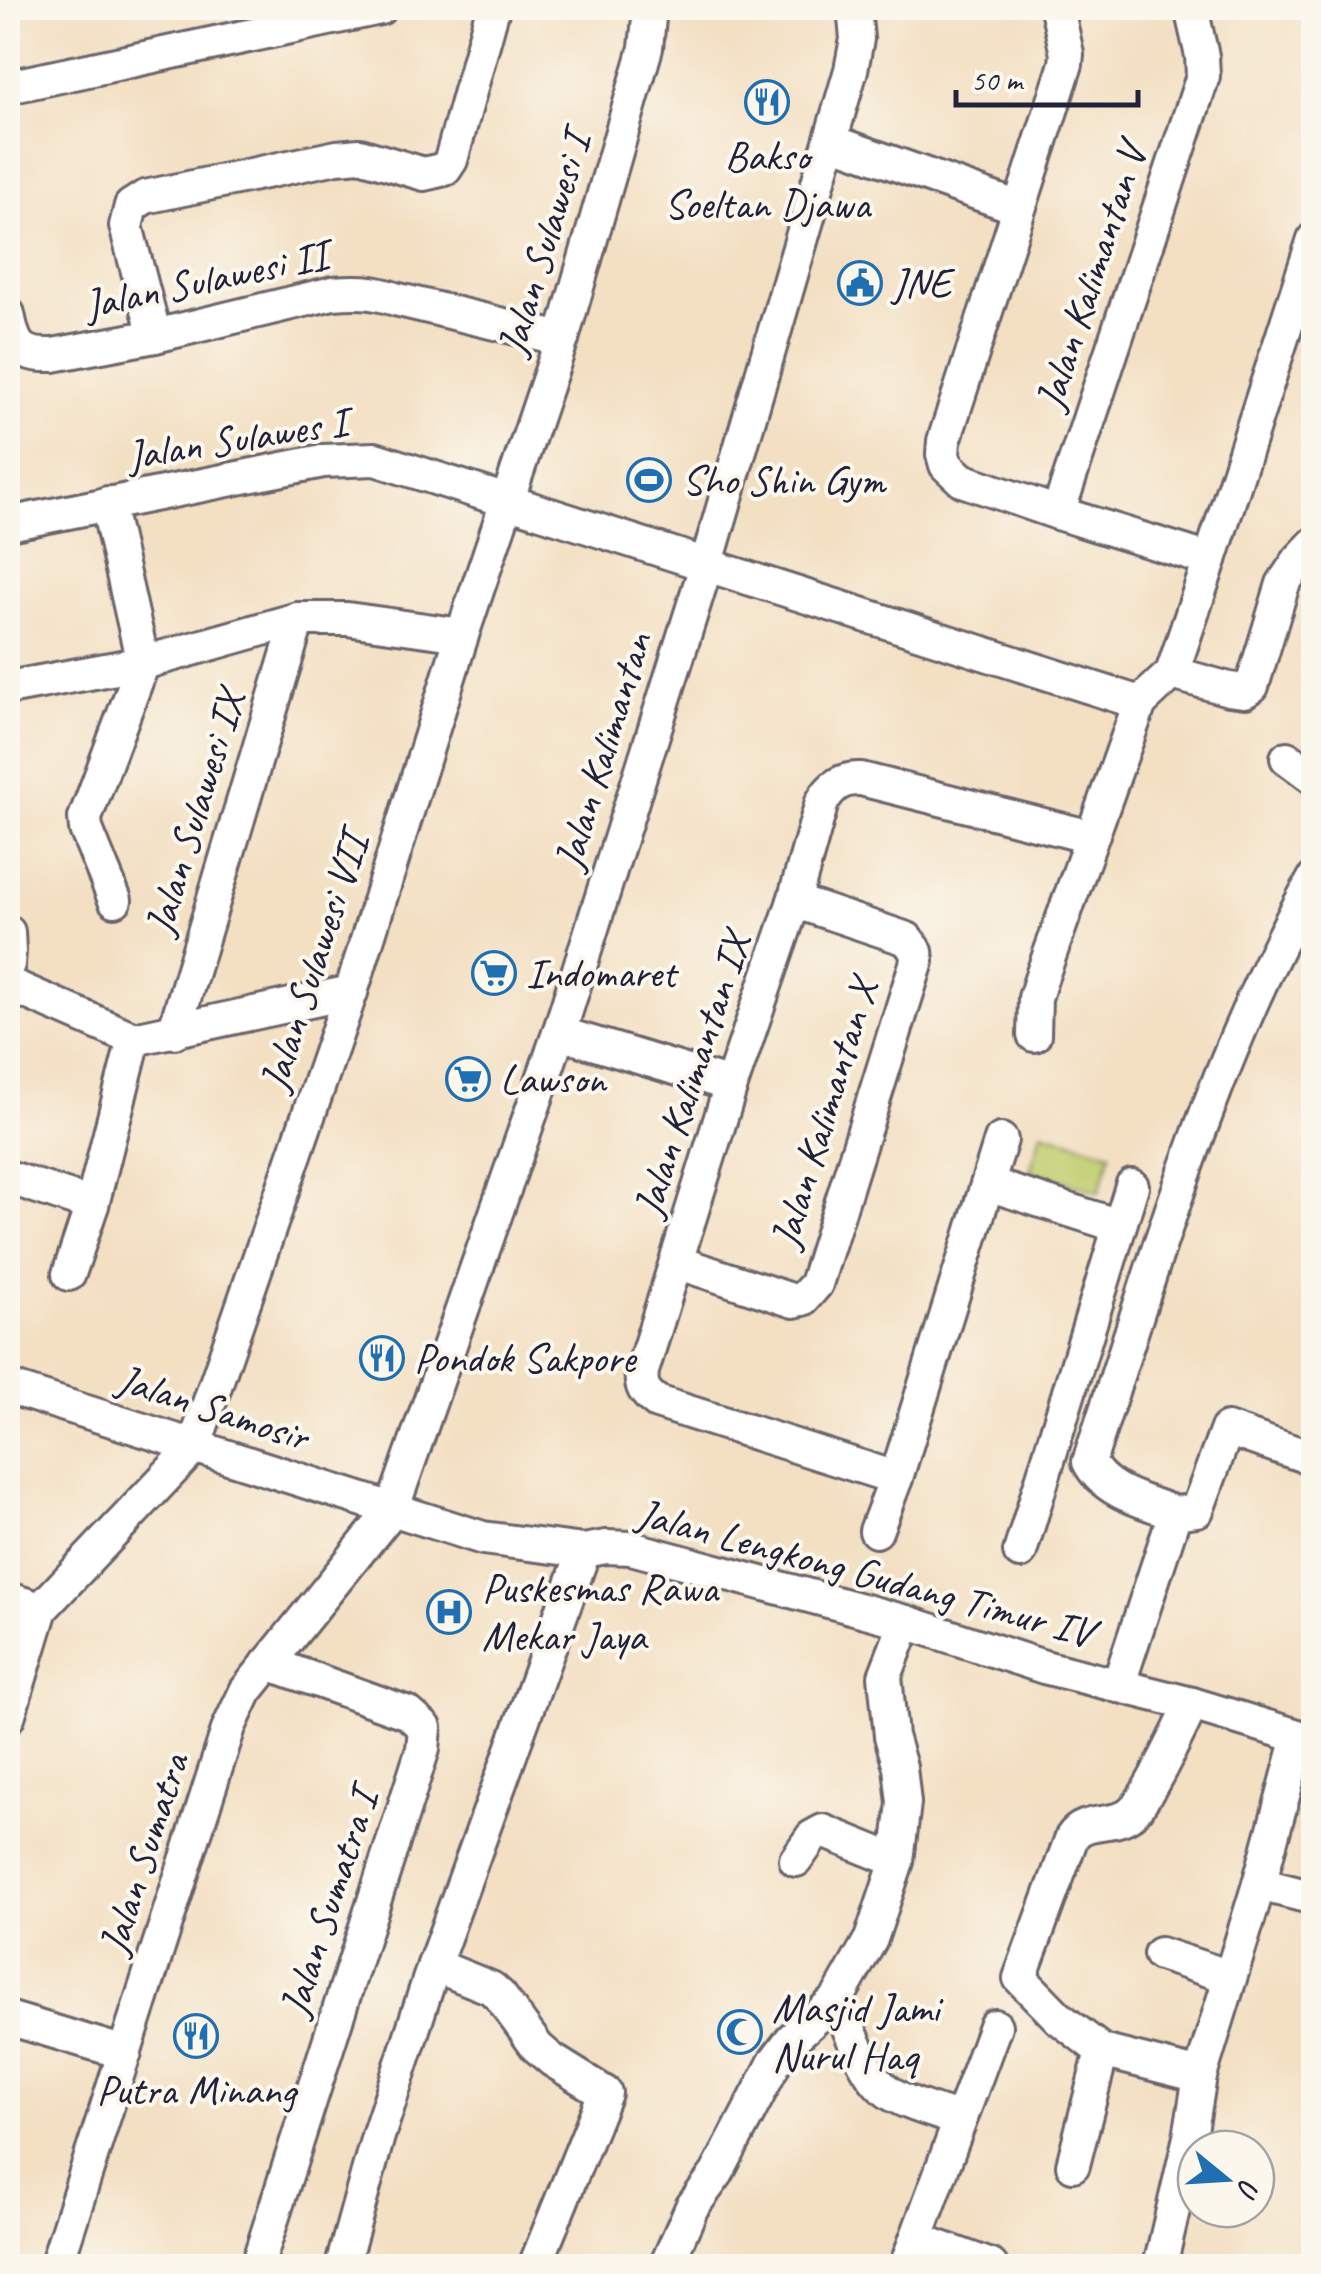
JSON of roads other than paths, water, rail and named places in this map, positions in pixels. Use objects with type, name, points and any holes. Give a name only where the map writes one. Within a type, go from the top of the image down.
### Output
[{"type":"street","points":[[8,87],[380,8]]},
{"type":"street","points":[[155,336],[126,226],[131,206],[145,197],[337,157],[360,155],[424,174],[445,169],[451,160],[493,8]]},
{"type":"street","name":"Jalan Sulawesi I","points":[[508,501],[562,339],[646,48],[650,8]]},
{"type":"street","name":"Jalan Kalimantan","points":[[392,1510],[559,1032],[706,566],[852,70],[857,39],[854,8]]},
{"type":"street","points":[[1056,8],[1066,64],[944,441],[946,465],[962,480],[1210,560]]},
{"type":"street","name":"Jalan Kalimantan V","points":[[1058,513],[1203,76],[1191,8]]},
{"type":"street","points":[[831,141],[1019,208]]},
{"type":"street","points":[[1034,1035],[1035,998],[1091,837],[1140,702],[1172,673],[1314,240]]},
{"type":"street","name":"Jalan Sulawesi II","points":[[8,314],[17,346],[27,354],[40,356],[155,336],[333,293],[354,292],[376,292],[562,339]]},
{"type":"street","name":"Jalan Sulawes I","points":[[8,524],[323,461],[375,460],[1140,702]]},
{"type":"street","name":"Jalan Sulawesi VII","points":[[194,1446],[350,992],[462,634],[508,501]]},
{"type":"street","points":[[106,503],[143,663],[85,818],[114,900]]},
{"type":"street","points":[[1172,673],[1229,689],[1244,691],[1252,686],[1283,584],[1314,544]]},
{"type":"street","points":[[8,688],[143,663],[298,618],[346,619],[462,634]]},
{"type":"street","name":"Jalan Sulawesi IX","points":[[174,1032],[298,618]]},
{"type":"street","name":"Jalan Kalimantan IX","points":[[896,1478],[657,1402],[644,1392],[642,1371],[828,790],[848,778],[1091,837]]},
{"type":"street","points":[[1314,879],[1263,976],[1194,1148],[1089,1462],[1103,1482],[1174,1513],[1197,1510],[1227,1429],[1314,1458]]},
{"type":"street","name":"Jalan Kalimantan X","points":[[676,1262],[794,1301],[803,1300],[816,1284],[916,951],[908,939],[794,900]]},
{"type":"street","points":[[8,932],[8,964]]},
{"type":"street","points":[[8,984],[134,1039],[350,992]]},
{"type":"street","points":[[559,1032],[732,1085]]},
{"type":"street","points":[[69,1274],[92,1206],[134,1039]]},
{"type":"street","points":[[876,1532],[1001,1140]]},
{"type":"street","points":[[8,1178],[92,1206]]},
{"type":"street","points":[[988,1184],[1120,1226]]},
{"type":"street","points":[[1020,1552],[1132,1186]]},
{"type":"street","name":"Jalan Samosir","points":[[8,1387],[392,1510]]},
{"type":"street","points":[[8,1717],[41,1609],[194,1446]]},
{"type":"street","name":"Jalan Lengkong Gudang Timur IV","points":[[392,1510],[482,1538],[584,1551],[631,1548],[906,1622],[1044,1667],[1192,1704],[1306,1739]]},
{"type":"street","name":"Jalan Sumatra","points":[[56,2266],[229,1727],[246,1691],[392,1510]]},
{"type":"street","points":[[1118,1686],[1174,1513]]},
{"type":"street","points":[[342,2266],[378,2136],[434,1965],[584,1551]]},
{"type":"street","points":[[8,1598],[41,1609]]},
{"type":"street","points":[[666,2266],[692,2208],[718,2174],[776,2060],[792,2039],[837,1998],[871,1939],[897,1860],[904,1803],[886,1676],[906,1622]]},
{"type":"street","name":"Jalan Sumatra I","points":[[257,2266],[423,1749],[425,1728],[408,1713],[268,1663]]},
{"type":"street","points":[[1192,1704],[1132,1813],[1079,1828],[1072,1837],[1020,1978],[1059,2018],[1102,2052],[1200,2076]]},
{"type":"street","points":[[1160,2266],[1200,2076],[1306,1739]]},
{"type":"street","points":[[796,1860],[812,1837],[823,1831],[897,1860]]},
{"type":"street","points":[[1259,1884],[1314,1898]]},
{"type":"street","points":[[1160,1954],[1230,1977]]},
{"type":"street","points":[[434,1965],[491,1988],[537,2047],[605,2093],[535,2266]]},
{"type":"street","points":[[837,1998],[877,2082],[896,2096],[960,2120]]},
{"type":"street","points":[[8,2018],[125,2053]]},
{"type":"street","points":[[991,2266],[911,2253],[995,2026]]},
{"type":"street","points":[[1074,2165],[1102,2052]]},
{"type":"place","name":"Bakso Soeltan Djawa","points":[[767,102]]},
{"type":"place","name":"JNE","points":[[860,283]]},
{"type":"place","name":"Sho Shin Gym","points":[[649,480]]},
{"type":"place","name":"Indomaret","points":[[494,973]]},
{"type":"place","name":"Lawson","points":[[468,1079]]},
{"type":"place","name":"Pondok Sakpore","points":[[382,1358]]},
{"type":"place","name":"Puskesmas Rawa Mekar Jaya","points":[[449,1612]]},
{"type":"place","name":"Masjid Jami Nurul Haq","points":[[740,2032]]},
{"type":"place","name":"Putra Minang","points":[[196,2036]]}]
